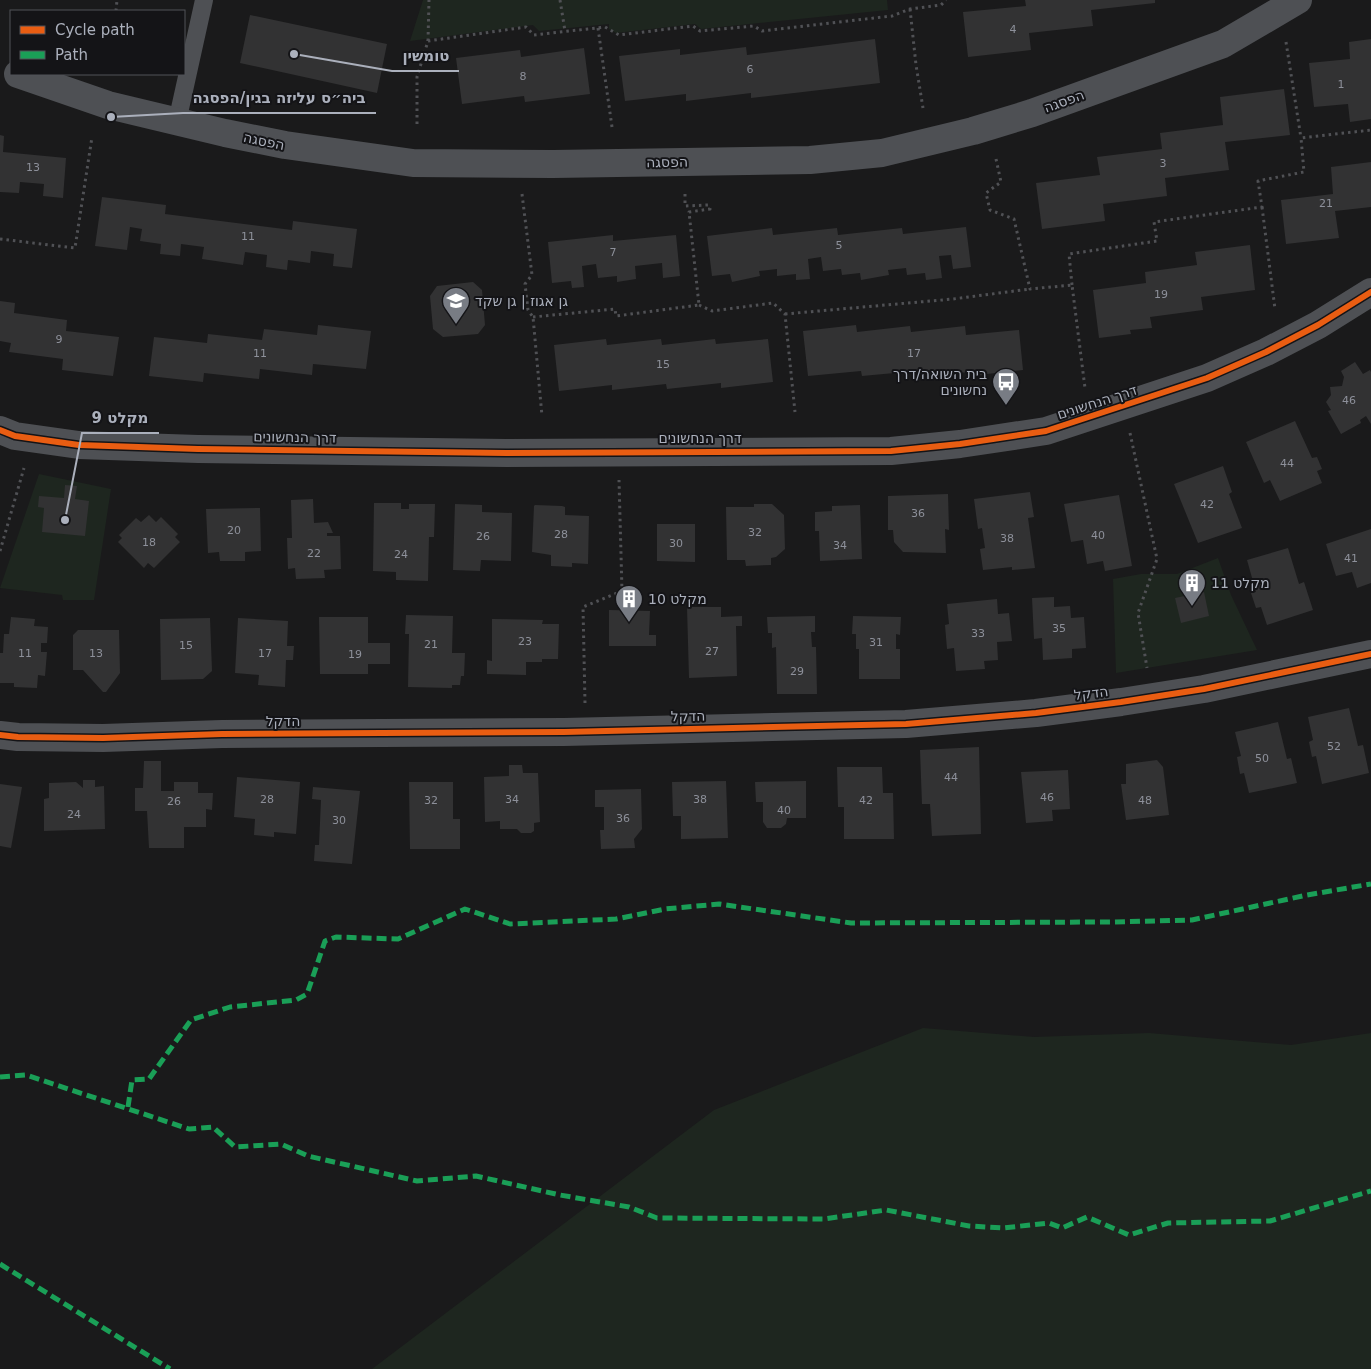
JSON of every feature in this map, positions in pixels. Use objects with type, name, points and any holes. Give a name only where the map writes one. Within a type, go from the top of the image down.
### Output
[{"type":"street","name":"הפסגה","points":[[21,75],[108,104],[284,146],[414,163],[553,164],[810,160],[882,153],[973,131],[1032,113],[1214,47],[1298,0]]},
{"type":"street","name":"דרך הנחשונים","points":[[0,430],[15,436],[79,445],[506,453],[891,450],[960,444],[1046,431],[1207,378],[1300,334],[1371,292]]},
{"type":"street","name":"הדקל","points":[[0,735],[18,738],[104,738],[222,734],[564,732],[906,724],[1121,702],[1204,689],[1371,654]]},
{"type":"lane","points":[[177,122],[204,0]]},
{"type":"path","points":[[417,124],[417,77],[428,42],[429,0]]},
{"type":"path","points":[[560,0],[565,32]]},
{"type":"path","points":[[428,42],[526,27],[534,36],[605,27],[619,35],[693,26],[700,31],[754,26],[762,31],[892,16],[910,9],[941,5],[946,0]]},
{"type":"path","points":[[910,9],[923,108]]},
{"type":"path","points":[[598,28],[612,126]]},
{"type":"path","points":[[1276,309],[1258,180],[1304,172],[1301,138],[1285,35]]},
{"type":"path","points":[[1301,138],[1371,130]]},
{"type":"path","points":[[0,239],[74,248],[92,137]]},
{"type":"path","points":[[996,159],[1001,182],[986,192],[990,210],[1014,220],[1030,289]]},
{"type":"path","points":[[522,194],[532,275],[525,284],[528,310],[533,317],[542,416]]},
{"type":"path","points":[[685,194],[686,206],[708,204],[710,209],[689,212],[700,305]]},
{"type":"path","points":[[1085,393],[1069,254],[1157,241],[1154,222],[1262,208]]},
{"type":"path","points":[[785,314],[953,299],[1072,285]]},
{"type":"path","points":[[533,317],[615,309],[616,316],[700,305],[712,311],[773,303],[785,314],[795,412]]},
{"type":"path","points":[[1130,432],[1158,559],[1138,613],[1148,671]]},
{"type":"path","points":[[0,551],[26,461]]},
{"type":"path","points":[[586,711],[584,606],[622,592],[619,473]]},
{"type":"shaded area","points":[[423,0],[887,0],[888,10],[701,29],[695,24],[616,33],[609,29],[609,24],[539,31],[533,25],[410,41]]},
{"type":"shaded area","points":[[39,474],[111,489],[94,600],[63,600],[62,595],[0,588]]},
{"type":"shaded area","points":[[1218,558],[1231,595],[1257,650],[1116,673],[1113,579],[1141,574],[1177,574]]},
{"type":"shaded area","points":[[923,1028],[1034,1037],[1149,1033],[1291,1045],[1371,1033],[1371,1369],[372,1369],[714,1110]]},
{"type":"building","points":[[1025,0],[1155,0],[1155,3],[1091,10],[1093,26],[1029,33],[1031,50],[968,57],[963,12],[1026,6]]},
{"type":"building","points":[[250,15],[387,44],[377,93],[240,63]]},
{"type":"building","points":[[875,39],[880,83],[751,98],[751,93],[686,101],[686,94],[625,101],[619,56],[680,49],[680,55],[746,47],[747,55]]},
{"type":"building","points":[[1371,39],[1371,119],[1350,122],[1348,104],[1314,107],[1309,63],[1350,59],[1349,42]]},
{"type":"building","points":[[584,48],[590,94],[525,102],[524,96],[462,104],[456,58],[520,50],[521,57]]},
{"type":"building","points":[[1284,89],[1290,135],[1225,142],[1229,170],[1165,178],[1167,196],[1103,204],[1105,221],[1042,229],[1036,183],[1100,175],[1097,157],[1162,149],[1160,133],[1223,125],[1220,97]]},
{"type":"building","points":[[0,135],[4,136],[3,152],[66,158],[63,198],[43,196],[44,184],[20,182],[19,193],[0,192]]},
{"type":"building","points":[[1371,162],[1371,207],[1335,211],[1339,238],[1286,244],[1281,200],[1333,194],[1331,167]]},
{"type":"building","points":[[102,197],[166,205],[165,214],[292,230],[293,221],[357,229],[352,268],[333,266],[334,254],[311,251],[310,263],[288,260],[287,270],[266,267],[267,255],[245,252],[243,265],[202,259],[204,247],[181,244],[180,256],[160,254],[161,244],[140,241],[142,229],[130,227],[127,250],[95,246]]},
{"type":"building","points":[[966,227],[971,267],[953,269],[951,255],[939,256],[942,278],[926,280],[925,273],[907,275],[906,268],[888,270],[889,275],[861,280],[860,273],[842,275],[841,269],[823,271],[821,257],[808,259],[810,279],[796,280],[796,274],[777,276],[777,269],[759,271],[760,276],[732,282],[730,274],[712,276],[707,236],[772,228],[773,235],[837,228],[838,235],[902,228],[903,234]]},
{"type":"building","points":[[613,235],[613,241],[676,235],[680,276],[663,278],[662,263],[635,266],[636,279],[617,282],[617,276],[598,278],[596,264],[582,266],[584,287],[572,288],[571,281],[552,283],[548,242]]},
{"type":"building","points":[[1250,245],[1255,290],[1201,297],[1203,310],[1150,317],[1152,328],[1130,330],[1131,334],[1099,338],[1093,290],[1146,283],[1145,272],[1197,265],[1195,252]]},
{"type":"building","points":[[473,282],[482,290],[485,325],[478,334],[443,337],[433,329],[430,296],[437,286]]},
{"type":"building","points":[[0,301],[15,303],[14,313],[67,320],[66,331],[119,337],[113,376],[62,370],[63,359],[9,352],[11,343],[0,341]]},
{"type":"building","points":[[318,325],[371,331],[366,369],[313,364],[312,375],[260,369],[259,379],[204,373],[203,382],[149,376],[154,337],[207,343],[208,334],[262,340],[264,329],[317,335]]},
{"type":"building","points":[[856,325],[857,332],[910,326],[911,332],[965,326],[966,335],[1019,330],[1023,370],[969,376],[969,372],[916,377],[916,371],[862,376],[861,371],[808,376],[803,331]]},
{"type":"building","points":[[606,339],[607,345],[661,339],[662,345],[715,339],[716,344],[768,339],[773,382],[721,388],[721,383],[667,389],[666,384],[612,390],[612,385],[559,391],[554,345]]},
{"type":"building","points":[[1355,362],[1363,374],[1370,370],[1371,372],[1371,424],[1366,416],[1360,420],[1361,423],[1341,434],[1328,411],[1331,410],[1326,402],[1331,395],[1330,387],[1342,386],[1344,377],[1341,371]]},
{"type":"building","points":[[1295,421],[1312,458],[1317,457],[1322,469],[1317,471],[1322,483],[1280,501],[1270,480],[1264,483],[1246,442]]},
{"type":"building","points":[[1223,466],[1232,492],[1229,494],[1242,528],[1198,543],[1174,484]]},
{"type":"building","points":[[65,485],[77,486],[75,499],[89,501],[85,536],[42,532],[44,508],[38,507],[39,496],[64,498]]},
{"type":"building","points":[[1030,492],[1034,517],[1028,518],[1035,568],[1012,570],[1012,567],[983,570],[980,549],[985,548],[982,528],[978,529],[974,499]]},
{"type":"building","points":[[948,494],[949,530],[945,529],[946,553],[903,552],[894,542],[893,530],[888,530],[888,496]]},
{"type":"building","points":[[1119,495],[1132,566],[1105,571],[1103,561],[1087,564],[1083,540],[1071,542],[1064,504]]},
{"type":"building","points":[[313,499],[314,523],[328,522],[333,533],[327,533],[327,536],[340,536],[341,569],[324,570],[325,578],[296,579],[295,568],[288,569],[287,538],[292,538],[291,500]]},
{"type":"building","points":[[374,503],[401,503],[401,509],[409,509],[409,504],[435,504],[434,537],[429,537],[428,581],[396,580],[396,572],[373,571]]},
{"type":"building","points":[[455,504],[482,505],[482,512],[512,513],[511,561],[481,560],[480,571],[453,570]]},
{"type":"building","points":[[754,504],[772,504],[784,515],[785,549],[776,557],[771,558],[771,565],[746,566],[745,560],[727,560],[726,507],[754,507]]},
{"type":"building","points":[[535,505],[562,506],[565,507],[565,515],[589,516],[588,564],[572,563],[572,567],[551,566],[551,555],[532,552]]},
{"type":"building","points":[[860,505],[862,559],[820,561],[819,531],[815,531],[815,512],[832,511],[832,506]]},
{"type":"building","points":[[260,508],[261,551],[245,552],[245,561],[220,561],[219,552],[208,553],[206,509]]},
{"type":"building","points":[[149,515],[156,522],[161,517],[178,534],[175,537],[180,542],[154,568],[148,563],[144,568],[118,542],[122,538],[119,535],[136,518],[141,522]]},
{"type":"building","points":[[657,524],[695,524],[695,562],[657,561]]},
{"type":"building","points":[[1371,529],[1371,583],[1357,588],[1352,572],[1336,576],[1326,544]]},
{"type":"building","points":[[1288,548],[1299,584],[1304,582],[1313,610],[1267,625],[1261,607],[1256,608],[1251,593],[1256,592],[1247,560]]},
{"type":"building","name":"מקלט 11","points":[[1204,592],[1209,616],[1181,623],[1175,598]]},
{"type":"building","points":[[1054,597],[1054,607],[1070,606],[1071,618],[1084,617],[1086,648],[1072,649],[1072,658],[1043,660],[1042,638],[1034,639],[1032,598]]},
{"type":"building","points":[[997,599],[998,614],[1009,613],[1012,641],[997,642],[998,660],[984,661],[985,669],[956,671],[954,648],[947,649],[945,625],[949,624],[947,604]]},
{"type":"building","points":[[687,607],[721,607],[721,617],[742,616],[742,626],[736,626],[737,676],[689,678]]},
{"type":"building","name":"מקלט 10","points":[[609,610],[650,611],[649,635],[656,635],[656,646],[609,646]]},
{"type":"building","points":[[406,615],[453,616],[452,653],[465,653],[464,676],[461,676],[460,685],[452,685],[452,688],[408,687],[409,634],[405,634]]},
{"type":"building","points":[[815,616],[815,632],[811,632],[812,647],[816,647],[817,694],[777,694],[776,647],[772,648],[772,633],[768,633],[767,617]]},
{"type":"building","points":[[853,616],[901,617],[900,635],[896,634],[896,649],[900,649],[900,679],[859,679],[859,649],[856,649],[856,634],[852,634]]},
{"type":"building","points":[[11,617],[35,619],[34,626],[48,627],[47,643],[41,643],[41,652],[47,652],[45,676],[38,675],[37,688],[14,687],[14,683],[0,683],[0,653],[3,653],[4,634],[9,634]]},
{"type":"building","points":[[319,617],[368,617],[368,643],[390,643],[390,664],[368,664],[368,674],[320,674]]},
{"type":"building","points":[[210,618],[212,671],[203,679],[161,680],[160,619]]},
{"type":"building","points":[[238,618],[288,621],[287,646],[294,646],[293,660],[286,660],[285,687],[258,685],[259,675],[235,673]]},
{"type":"building","points":[[492,619],[543,620],[542,624],[559,624],[558,659],[526,662],[526,675],[487,674],[487,660],[492,661]]},
{"type":"building","points":[[78,630],[119,630],[120,673],[106,692],[103,692],[83,670],[73,670],[73,635]]},
{"type":"building","points":[[1349,708],[1358,746],[1363,745],[1369,773],[1322,784],[1316,756],[1312,757],[1309,742],[1313,740],[1308,717]]},
{"type":"building","points":[[1278,722],[1287,759],[1291,758],[1297,783],[1249,793],[1244,773],[1240,774],[1237,757],[1241,756],[1235,732]]},
{"type":"building","points":[[979,747],[981,834],[932,836],[930,804],[922,804],[920,750]]},
{"type":"building","points":[[1157,760],[1163,767],[1169,815],[1126,820],[1121,784],[1126,784],[1126,764]]},
{"type":"building","points":[[144,761],[161,761],[161,791],[174,791],[174,782],[198,782],[198,793],[213,793],[212,810],[206,809],[206,827],[184,827],[184,848],[149,848],[147,811],[135,811],[135,788],[143,788]]},
{"type":"building","points":[[509,765],[522,765],[523,773],[538,773],[540,822],[534,823],[534,831],[531,833],[521,833],[517,829],[500,829],[500,821],[485,822],[484,777],[509,776]]},
{"type":"building","points":[[837,767],[882,767],[883,793],[893,793],[894,839],[844,839],[844,807],[838,807]]},
{"type":"building","points":[[1068,770],[1070,809],[1052,810],[1053,821],[1026,823],[1021,772]]},
{"type":"building","points":[[237,777],[300,782],[296,834],[274,832],[274,837],[254,835],[255,819],[234,817]]},
{"type":"building","points":[[83,780],[95,780],[95,787],[104,786],[105,829],[44,831],[44,799],[49,798],[49,783],[76,782],[83,788]]},
{"type":"building","points":[[726,781],[728,838],[681,839],[681,816],[673,816],[672,782]]},
{"type":"building","points":[[806,781],[806,818],[787,818],[786,824],[781,828],[767,828],[763,822],[763,802],[756,802],[755,782]]},
{"type":"building","points":[[409,782],[453,782],[453,819],[460,819],[460,849],[410,849]]},
{"type":"building","points":[[0,784],[22,787],[11,848],[0,846]]},
{"type":"building","points":[[313,787],[360,791],[352,864],[314,861],[315,845],[319,845],[321,800],[312,799]]},
{"type":"building","points":[[641,789],[642,829],[634,839],[635,848],[601,849],[600,830],[604,830],[604,807],[595,807],[595,790]]},
{"type":"marked path","points":[[128,1107],[132,1080],[149,1079],[191,1020],[230,1007],[296,1000],[307,994],[325,941],[336,937],[398,939],[465,909],[510,924],[616,919],[665,909],[719,904],[851,923],[1192,920],[1307,895],[1371,884]]},
{"type":"marked path","points":[[0,1077],[26,1075],[189,1129],[213,1127],[235,1147],[281,1144],[308,1156],[417,1181],[476,1176],[560,1195],[629,1207],[657,1218],[824,1219],[886,1210],[969,1226],[1003,1228],[1049,1223],[1062,1228],[1087,1217],[1129,1235],[1168,1223],[1270,1221],[1371,1191]]},
{"type":"marked path","points":[[0,1264],[170,1369]]},
{"type":"cycle path","points":[[0,430],[15,436],[79,445],[198,449],[506,453],[891,451],[960,444],[1046,431],[1207,378],[1266,352],[1318,325],[1371,292]]},
{"type":"cycle path","points":[[0,735],[103,738],[222,734],[564,732],[906,724],[1036,713],[1121,702],[1204,689],[1371,654]]},
{"type":"place","name":"טומשין","points":[[294,54]]},
{"type":"place","name":"ביה״ס עליזה בגין/הפסגה","points":[[111,117]]},
{"type":"place","name":"גן אגוז | גן שקד","points":[[456,325]]},
{"type":"place","name":"בית השואה/דרך נחשונים","points":[[1006,406]]},
{"type":"place","name":"מקלט 9","points":[[65,520]]},
{"type":"place","name":"מקלט 11","points":[[1192,607]]},
{"type":"place","name":"מקלט 10","points":[[629,623]]}]
